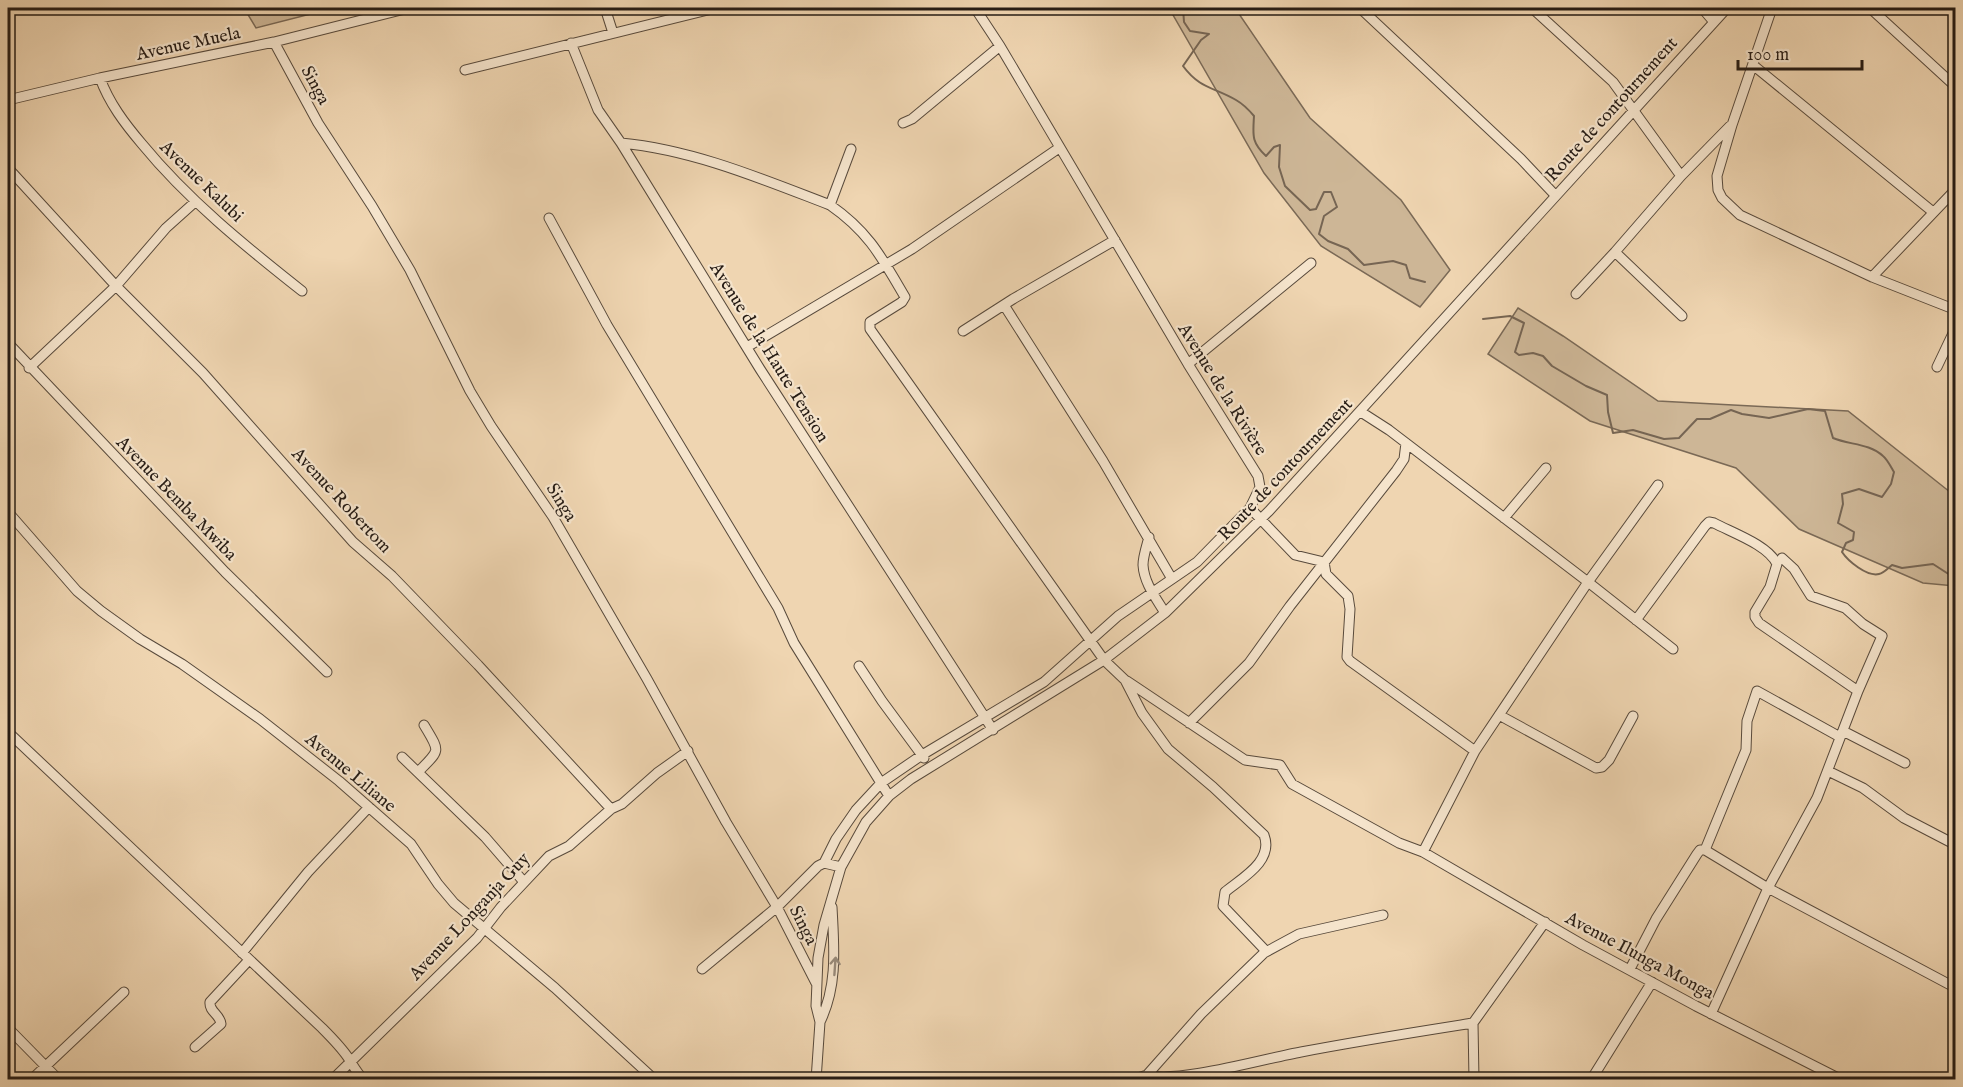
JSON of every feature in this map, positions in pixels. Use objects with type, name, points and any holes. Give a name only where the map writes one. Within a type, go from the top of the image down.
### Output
[{"type":"street","name":"Avenue Muela","points":[[8,100],[100,78],[274,42],[409,8]]},
{"type":"street","points":[[605,8],[613,33]]},
{"type":"street","points":[[465,70],[716,8]]},
{"type":"street","name":"Avenue de la Rivière","points":[[975,8],[1000,46],[1188,364],[1258,476],[1260,487],[1250,508]]},
{"type":"street","points":[[1360,8],[1521,159],[1555,195]]},
{"type":"street","points":[[1532,8],[1613,82],[1681,176]]},
{"type":"street","points":[[1702,8],[1714,22]]},
{"type":"street","name":"Route de contournement","points":[[816,1080],[820,1022],[816,1006],[816,983],[824,925],[841,867],[866,822],[889,796],[911,779],[1104,660],[1165,613],[1260,520],[1361,412],[1555,195],[1727,8]]},
{"type":"street","points":[[1772,8],[1717,176],[1718,190],[1727,205],[1740,215],[1872,277],[1956,310]]},
{"type":"street","points":[[1870,8],[1956,87]]},
{"type":"street","name":"Singa","points":[[274,42],[318,123],[410,270],[470,391],[553,518],[688,751],[726,822],[777,907],[816,983]]},
{"type":"street","name":"Avenue de la Haute Tension","points":[[571,43],[598,110],[993,730]]},
{"type":"street","points":[[903,123],[912,119],[1000,46]]},
{"type":"street","points":[[1753,65],[1933,212]]},
{"type":"street","name":"Avenue Kalubi","points":[[100,78],[110,102],[160,167],[195,202],[302,291]]},
{"type":"street","points":[[1575,294],[1681,176],[1732,125]]},
{"type":"street","points":[[621,143],[654,147],[725,165],[830,205],[843,214],[870,240],[905,297],[905,300],[870,322],[870,328],[1104,660],[1125,680],[1245,760],[1280,765],[1292,784],[1399,843],[1423,852],[1545,922]]},
{"type":"street","points":[[747,347],[886,265],[1059,148]]},
{"type":"street","points":[[830,205],[851,150]]},
{"type":"street","name":"Avenue Robertom","points":[[8,168],[116,286],[203,373],[273,449],[353,542],[392,576],[471,657],[611,809]]},
{"type":"street","points":[[1872,277],[1956,189]]},
{"type":"street","points":[[29,368],[116,286],[166,228],[195,202]]},
{"type":"street","points":[[549,218],[606,325],[778,608],[794,643],[889,796]]},
{"type":"street","points":[[963,332],[1115,240]]},
{"type":"street","points":[[1615,252],[1682,316]]},
{"type":"street","points":[[1188,364],[1311,263]]},
{"type":"street","points":[[1004,306],[1103,461],[1172,579]]},
{"type":"street","points":[[1937,367],[1956,327]]},
{"type":"street","name":"Avenue Bemba Mwiba","points":[[8,343],[29,368],[225,572],[327,672]]},
{"type":"street","points":[[1361,412],[1406,443],[1673,649]]},
{"type":"street","points":[[1189,723],[1249,663],[1400,465],[1404,459],[1406,443]]},
{"type":"street","points":[[1504,518],[1546,468]]},
{"type":"street","points":[[1423,852],[1475,752],[1588,582],[1658,485]]},
{"type":"street","points":[[702,969],[777,907],[818,866],[824,863],[836,839],[856,810],[880,783],[985,716],[1044,682],[1118,616],[1197,562],[1250,508],[1295,555],[1324,562]]},
{"type":"street","name":"Avenue Liliane","points":[[8,512],[77,591],[101,611],[140,639],[183,664],[260,719],[369,807],[411,844],[454,903],[555,988],[655,1080]]},
{"type":"street","points":[[1636,620],[1705,526],[1709,522],[1714,523],[1764,548],[1773,556],[1777,564],[1770,587],[1755,612],[1760,622],[1858,691]]},
{"type":"street","points":[[1149,537],[1143,563],[1147,582],[1165,613]]},
{"type":"street","name":"Avenue Ilunga Monga","points":[[1473,1023],[1545,922],[1711,1014],[1768,888],[1817,798],[1882,636],[1863,624],[1845,608],[1811,596],[1794,569],[1782,558]]},
{"type":"street","points":[[1324,562],[1326,574],[1348,596],[1350,609],[1347,657],[1350,661],[1475,752]]},
{"type":"street","points":[[859,666],[931,767]]},
{"type":"street","points":[[1125,680],[1142,713],[1168,749],[1264,835],[1267,842],[1266,850],[1257,867],[1225,892],[1223,906],[1264,949],[1264,953]]},
{"type":"street","points":[[1705,849],[1746,750],[1747,721],[1757,691],[1905,763]]},
{"type":"street","points":[[1499,715],[1596,768],[1602,767],[1609,760],[1633,716]]},
{"type":"street","points":[[419,771],[435,756],[437,750],[437,745],[424,725]]},
{"type":"street","points":[[8,732],[322,1028],[351,1061],[364,1080]]},
{"type":"street","points":[[611,809],[622,804],[657,772],[688,751]]},
{"type":"street","points":[[402,757],[485,837],[524,882]]},
{"type":"street","points":[[1828,771],[1863,788],[1904,818],[1956,845]]},
{"type":"street","points":[[242,953],[308,872],[369,807]]},
{"type":"street","name":"Avenue Longanja Guy","points":[[332,1080],[484,929],[549,856],[569,846],[611,809]]},
{"type":"street","points":[[1630,969],[1656,919],[1697,854],[1700,850],[1705,849],[1768,888],[1956,988]]},
{"type":"street","points":[[824,863],[841,867]]},
{"type":"street","name":"Route de contournement","points":[[820,1022],[833,986],[836,959],[832,900]]},
{"type":"street","points":[[1153,1077],[1201,1014],[1264,953],[1299,934],[1383,915]]},
{"type":"street","points":[[195,1047],[221,1024],[210,1002],[249,960]]},
{"type":"street","points":[[1591,1080],[1652,982]]},
{"type":"street","points":[[31,1080],[124,992]]},
{"type":"street","points":[[1711,1014],[1842,1080]]},
{"type":"street","points":[[1132,1080],[1153,1077],[1187,1077],[1300,1052],[1473,1023],[1474,1080]]},
{"type":"street","points":[[8,1028],[60,1080]]},
{"type":"shaded area","points":[[244,8],[334,8],[256,28]]},
{"type":"shaded area","points":[[1169,8],[1235,8],[1310,118],[1401,200],[1450,270],[1420,307],[1321,246],[1264,173]]},
{"type":"shaded area","points":[[1518,308],[1658,401],[1848,411],[1955,496],[1955,586],[1923,583],[1799,529],[1736,468],[1590,421],[1488,354]]},
{"type":"waterway","points":[[1183,8],[1184,22],[1190,31],[1209,34],[1201,40],[1183,66],[1189,74],[1201,83],[1236,100],[1254,116],[1255,142],[1266,156],[1274,147],[1280,145],[1279,167],[1285,186],[1310,210],[1316,209],[1324,192],[1331,192],[1337,207],[1324,216],[1319,234],[1328,241],[1348,249],[1364,265],[1393,261],[1406,265],[1410,278],[1425,282]]},
{"type":"waterway","points":[[1483,319],[1510,316],[1524,323],[1515,352],[1519,355],[1533,353],[1543,356],[1552,366],[1586,386],[1607,395],[1613,433],[1633,430],[1664,439],[1679,438],[1697,419],[1710,419],[1731,410],[1769,418],[1808,409],[1825,411],[1833,438],[1872,449],[1886,459],[1894,472],[1891,484],[1882,497],[1859,489],[1842,494],[1843,504],[1838,523],[1854,532],[1853,540],[1846,543],[1842,552],[1845,556],[1858,568],[1874,574],[1883,573],[1892,565],[1902,568],[1933,564],[1950,575],[1956,576]]}]
